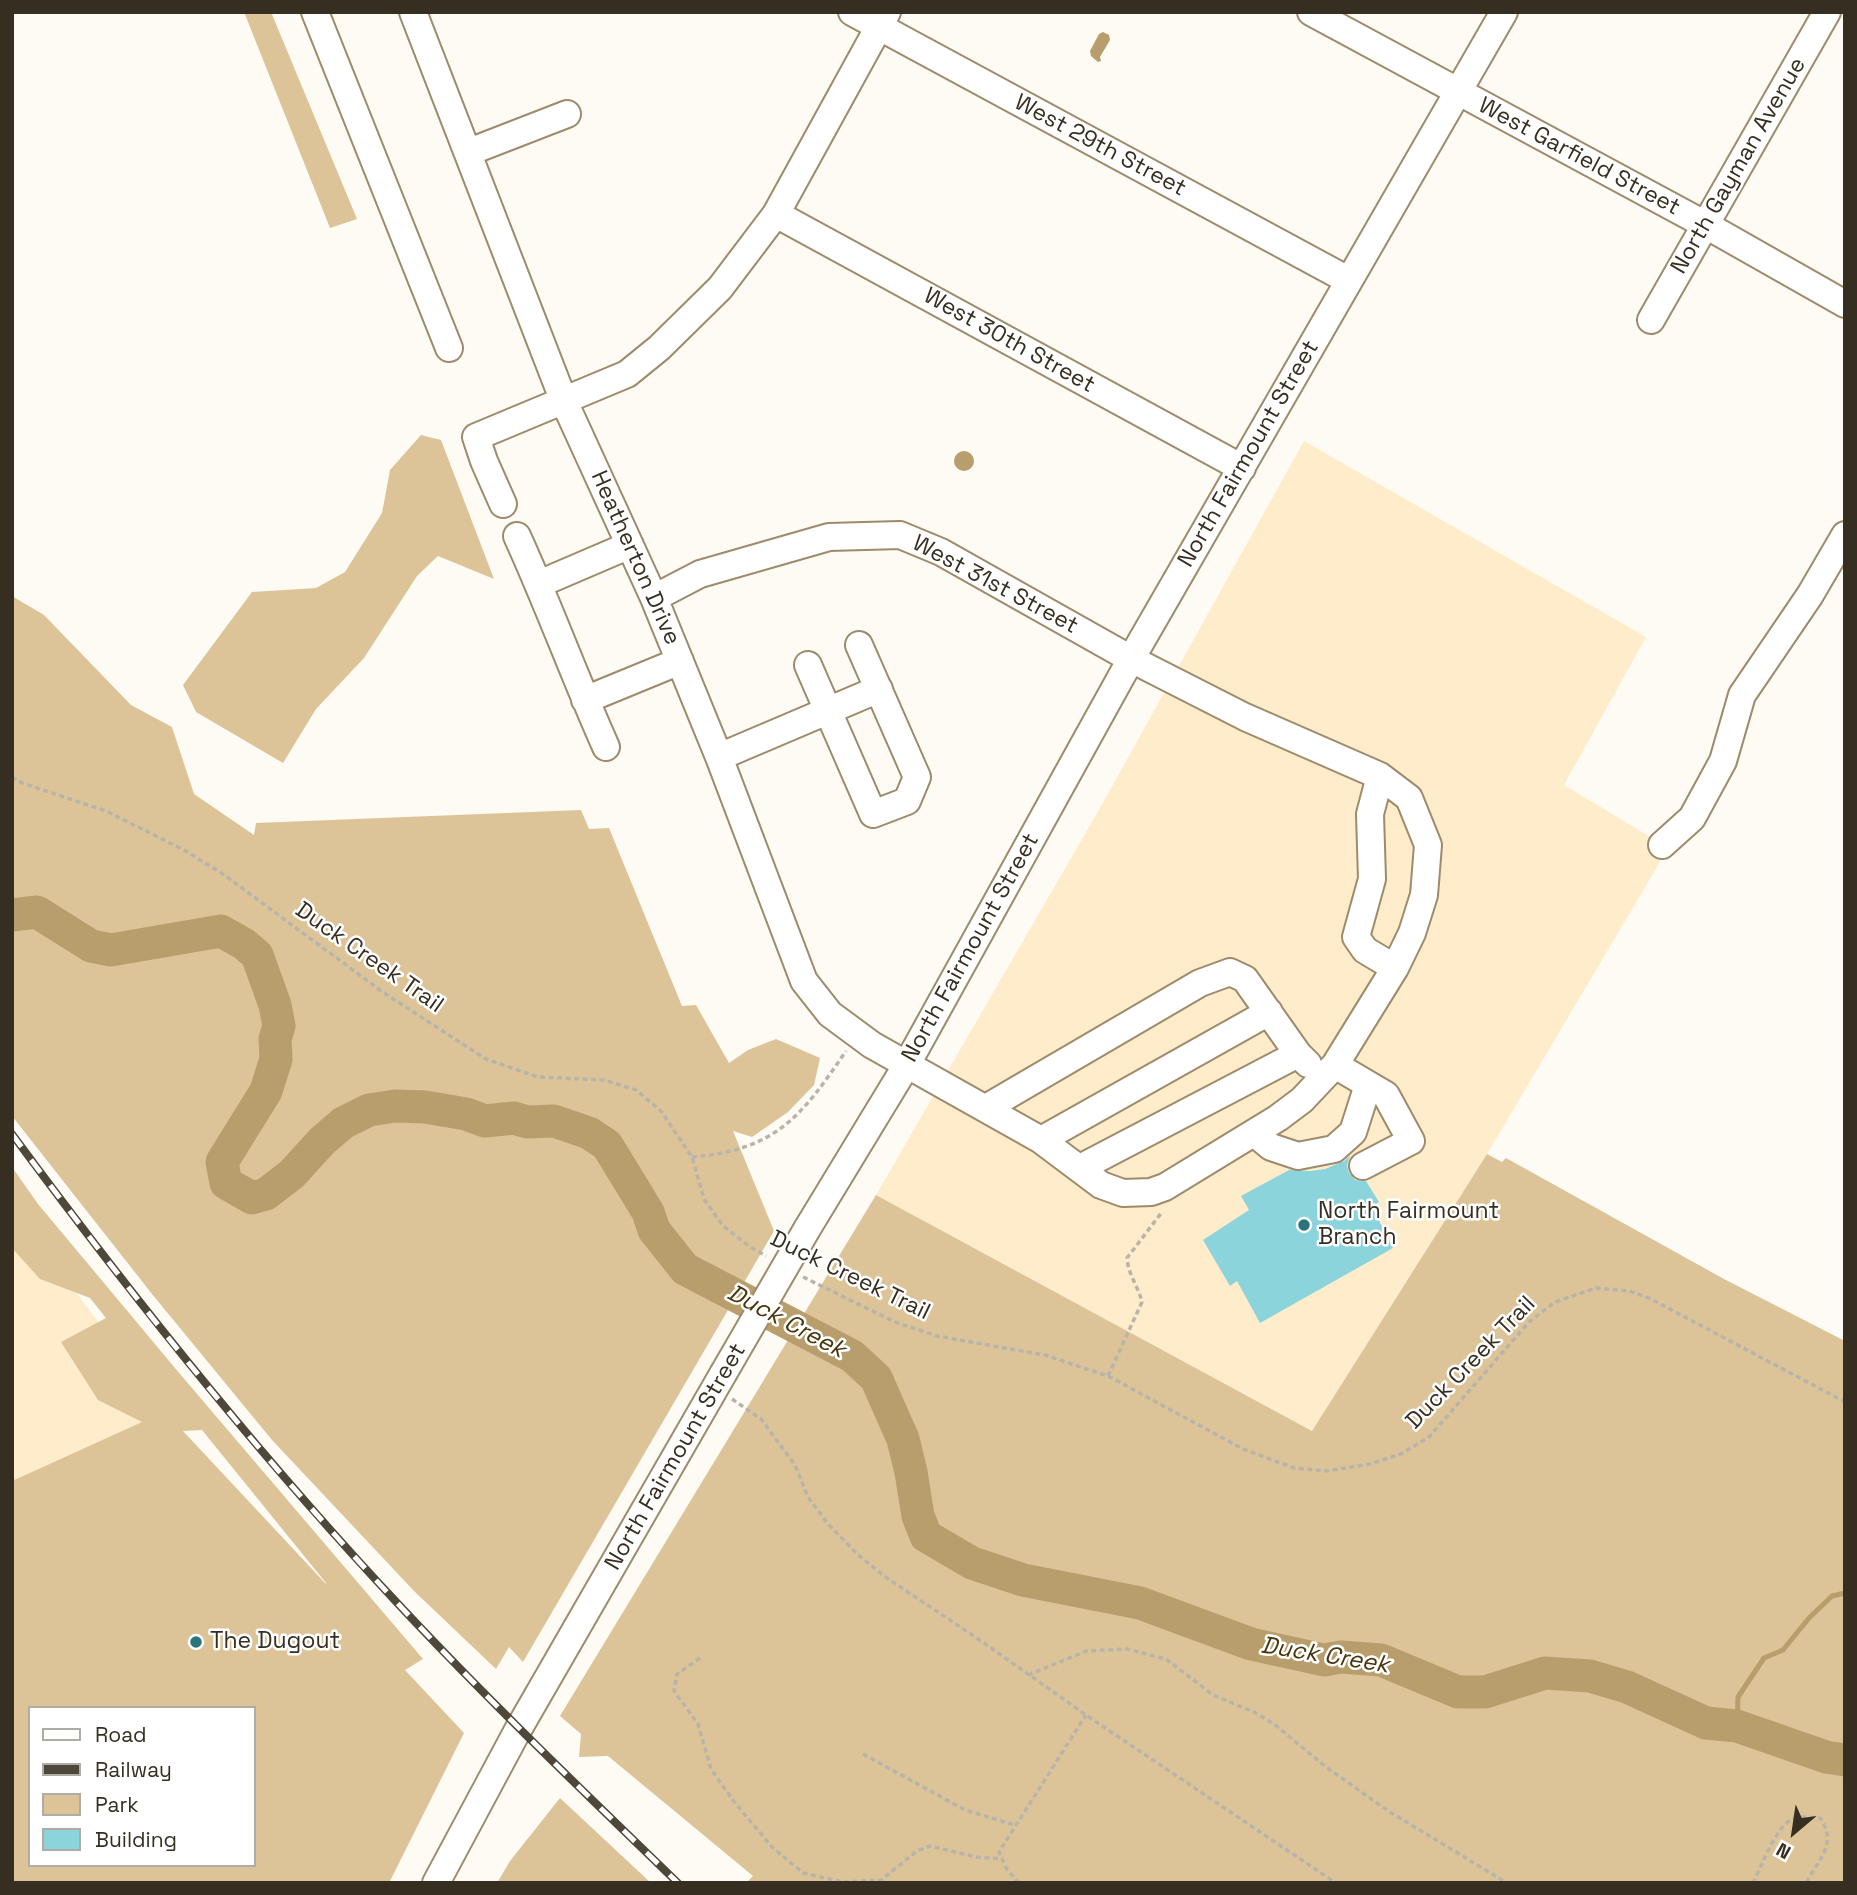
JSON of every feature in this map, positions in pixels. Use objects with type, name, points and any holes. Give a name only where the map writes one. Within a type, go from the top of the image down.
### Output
[{"type":"street","points":[[314,12],[449,348]]},
{"type":"street","name":"Heatherton Drive","points":[[413,12],[564,399],[654,598],[719,757],[804,981],[830,1014],[857,1034],[906,1066],[1041,1140],[1101,1185],[1123,1193],[1150,1192],[1165,1187]]},
{"type":"street","name":"West 29th Street","points":[[852,12],[883,20],[1348,280]]},
{"type":"street","name":"West Garfield Street","points":[[1311,12],[1845,304]]},
{"type":"street","name":"North Fairmount Street","points":[[436,1883],[519,1728],[807,1229],[906,1066],[1131,659],[1504,12]]},
{"type":"street","name":"North Gayman Avenue","points":[[1651,320],[1827,12]]},
{"type":"street","points":[[503,504],[476,437],[626,374],[659,348],[720,288],[776,214],[883,20]]},
{"type":"street","points":[[469,152],[567,114]]},
{"type":"street","name":"West 30th Street","points":[[776,214],[1242,468]]},
{"type":"street","name":"West 31st Street","points":[[654,598],[700,574],[829,537],[900,535],[941,552],[1131,659],[1245,717],[1380,776],[1409,798],[1428,845],[1424,895],[1412,933],[1395,968],[1329,1072],[1302,1100],[1254,1133],[1165,1187]]},
{"type":"street","points":[[517,536],[606,747]]},
{"type":"street","points":[[1662,845],[1692,817],[1723,761],[1742,695],[1810,595],[1845,536]]},
{"type":"street","points":[[539,584],[630,545]]},
{"type":"street","points":[[808,665],[873,814],[906,801],[917,777],[859,645]]},
{"type":"street","points":[[585,700],[680,661]]},
{"type":"street","points":[[719,757],[879,689]]},
{"type":"street","points":[[1380,776],[1370,814],[1372,879],[1356,937],[1365,950],[1395,968]]},
{"type":"street","points":[[986,1108],[1200,984],[1230,972],[1245,979],[1298,1054],[1329,1072],[1368,1085],[1386,1095],[1411,1141],[1363,1166]]},
{"type":"street","points":[[1041,1140],[1269,1012]]},
{"type":"street","points":[[1080,1168],[1298,1054]]},
{"type":"street","points":[[1254,1133],[1271,1147],[1298,1156],[1334,1149],[1353,1132],[1368,1085]]},
{"type":"path","name":"Duck Creek Trail","points":[[12,777],[22,783],[106,811],[184,850],[223,874],[384,993],[486,1059],[538,1077],[604,1080],[636,1090],[661,1111],[692,1157],[705,1199],[723,1226],[771,1259]]},
{"type":"path","points":[[692,1157],[723,1155],[748,1147],[772,1135],[798,1116],[814,1099],[857,1034]]},
{"type":"path","points":[[1108,1376],[1142,1302],[1127,1269],[1126,1258],[1167,1207],[1165,1187]]},
{"type":"path","name":"Duck Creek Trail","points":[[793,1272],[895,1322],[937,1336],[1045,1356],[1108,1376],[1243,1448],[1294,1468],[1327,1471],[1370,1464],[1401,1454],[1429,1437],[1529,1322],[1555,1302],[1596,1288],[1629,1291],[1649,1298],[1845,1402]]},
{"type":"path","points":[[719,1381],[761,1419],[794,1465],[808,1497],[828,1524],[857,1554],[884,1576],[1336,1883]]},
{"type":"path","points":[[1028,1675],[1086,1651],[1127,1649],[1166,1659],[1213,1695],[1254,1712],[1274,1724],[1326,1767],[1390,1812],[1507,1883]]},
{"type":"path","points":[[700,1658],[677,1674],[674,1691],[698,1724],[711,1769],[772,1847],[803,1873],[842,1882],[881,1880],[917,1852],[930,1846],[976,1857],[1002,1859]]},
{"type":"path","points":[[1019,1883],[1006,1868],[999,1852],[1086,1715]]},
{"type":"path","points":[[863,1754],[965,1810],[1016,1825]]},
{"type":"path","points":[[1754,1883],[1778,1834],[1790,1820],[1819,1818],[1828,1830],[1829,1842],[1806,1883]]},
{"type":"shaded area","points":[[1103,32],[1109,35],[1110,40],[1100,57],[1101,61],[1098,62],[1091,56],[1090,51],[1099,34]]},
{"type":"shaded area","points":[[1304,441],[1646,637],[1564,785],[1652,838],[1660,862],[1487,1154],[1312,1431],[876,1195],[1100,808]]},
{"type":"shaded area","points":[[960,451],[968,451],[974,461],[968,471],[960,471],[954,465],[954,457]]},
{"type":"shaded area","points":[[12,1206],[165,1412],[12,1481]]},
{"type":"green space","points":[[244,12],[271,12],[357,219],[330,228]]},
{"type":"green space","points":[[421,435],[441,440],[494,579],[438,556],[417,576],[364,658],[316,709],[283,763],[196,712],[183,685],[252,592],[316,588],[345,572],[382,513],[390,470]]},
{"type":"green space","points":[[12,596],[44,615],[131,705],[172,727],[194,794],[254,835],[256,823],[581,810],[589,829],[609,828],[682,1006],[696,1005],[729,1063],[748,1050],[776,1039],[820,1058],[814,1085],[788,1112],[752,1137],[733,1131],[774,1231],[523,1662],[509,1647],[496,1669],[414,1591],[272,1440],[152,1294],[12,1116]]},
{"type":"green space","points":[[1487,1154],[1502,1162],[1506,1158],[1724,1279],[1845,1341],[1845,1883],[746,1883],[753,1876],[608,1756],[579,1757],[581,1734],[560,1716],[876,1195],[1312,1431]]},
{"type":"green space","name":"The Dugout","points":[[12,1167],[38,1204],[180,1374],[423,1659],[405,1670],[464,1733],[389,1883],[12,1883],[12,1481],[142,1422],[98,1400],[61,1342],[106,1318],[90,1298],[40,1279],[12,1248]],"holes":[[[202,1430],[326,1584],[183,1431]]]},
{"type":"green space","points":[[560,1798],[651,1883],[497,1883],[510,1861]]},
{"type":"building","name":"North Fairmount Branch","points":[[1350,1156],[1347,1165],[1349,1173],[1355,1180],[1366,1181],[1379,1202],[1372,1207],[1393,1248],[1260,1323],[1237,1281],[1230,1286],[1203,1240],[1249,1210],[1241,1196],[1289,1170],[1325,1169]]},
{"type":"waterway","name":"Duck Creek","points":[[12,915],[37,912],[91,946],[111,950],[221,931],[257,955],[275,1005],[279,1026],[275,1039],[276,1059],[266,1091],[222,1162],[226,1183],[252,1198],[266,1194],[292,1174],[322,1141],[343,1123],[369,1110],[395,1106],[425,1107],[466,1114],[485,1121],[514,1118],[527,1122],[554,1121],[589,1133],[607,1145],[648,1212],[654,1230],[685,1269],[852,1356],[876,1378],[903,1439],[918,1516],[926,1536],[972,1563],[1023,1580],[1140,1603],[1251,1644],[1324,1660],[1341,1657],[1381,1660],[1458,1692],[1485,1692],[1545,1673],[1590,1676],[1627,1687],[1706,1723],[1737,1726],[1826,1757],[1845,1760]]},
{"type":"waterway","points":[[1737,1726],[1738,1697],[1764,1658],[1783,1650],[1809,1618],[1832,1596],[1845,1593]]},
{"type":"railway","points":[[12,1134],[199,1376],[349,1551],[469,1677],[678,1883]]},
{"type":"place","name":"North Fairmount Branch","points":[[1304,1225]]},
{"type":"place","name":"The Dugout","points":[[196,1642]]}]
